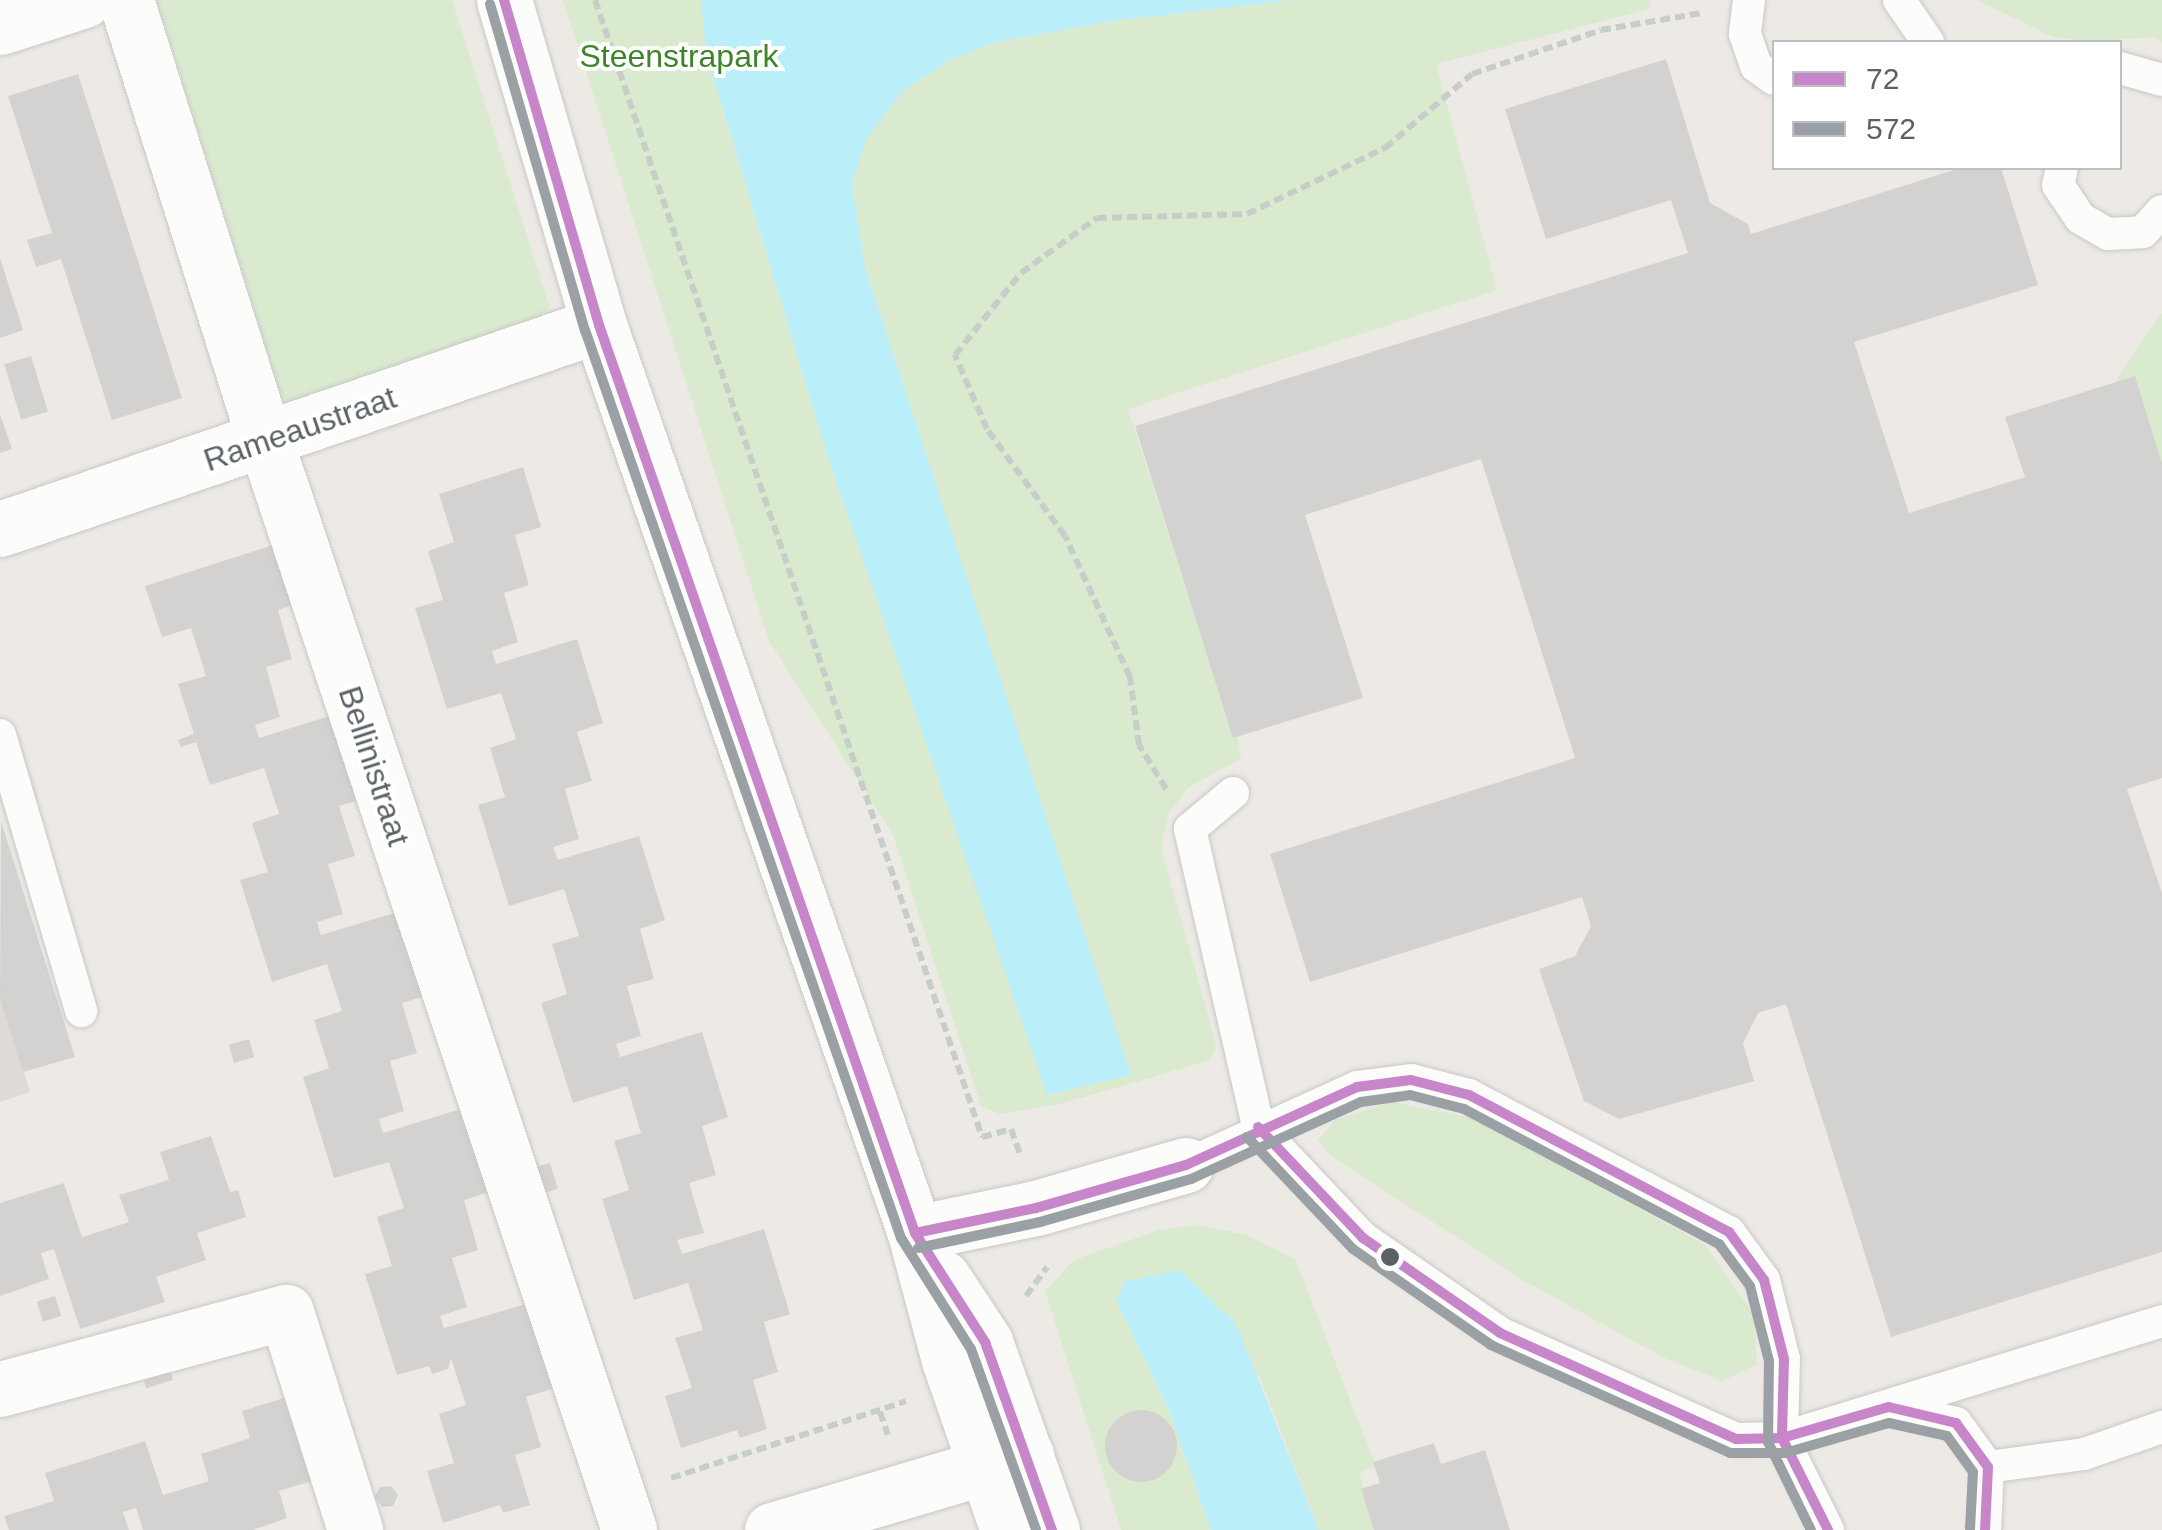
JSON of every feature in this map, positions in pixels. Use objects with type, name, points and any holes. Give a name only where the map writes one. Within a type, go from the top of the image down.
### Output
[{"type":"street","points":[[0,26],[84,0]]},
{"type":"street","name":"Bellinistraat","points":[[126,0],[266,443],[623,1512]]},
{"type":"street","points":[[504,0],[599,325],[915,1233],[956,1382],[1052,1530]]},
{"type":"street","name":"Rameaustraat","points":[[0,529],[266,443],[599,325]]},
{"type":"street","points":[[915,1233],[1036,1208],[1186,1166]]},
{"type":"street","points":[[915,1233],[984,1342],[1007,1461],[1008,1530]]},
{"type":"street","points":[[0,1389],[286,1312],[355,1530]]},
{"type":"street","points":[[772,1530],[1007,1461]]},
{"type":"lane","points":[[1899,0],[1927,40]]},
{"type":"lane","points":[[1747,3],[1756,66],[1772,78]]},
{"type":"lane","points":[[2062,170],[2058,185],[2080,218],[2108,234],[2143,232],[2162,211]]},
{"type":"lane","points":[[0,734],[81,1011]]},
{"type":"lane","points":[[1233,793],[1190,829],[1258,1127],[1364,1238],[1500,1334],[1736,1439],[1782,1438],[2162,1322]]},
{"type":"lane","points":[[1186,1166],[1258,1127],[1358,1087],[1411,1080],[1469,1094],[1729,1232],[1764,1280],[1784,1360],[1782,1438],[1828,1530]]},
{"type":"lane","points":[[1889,1407],[1956,1423],[1988,1467],[1984,1530]]},
{"type":"lane","points":[[1988,1467],[2084,1454],[2162,1427]]},
{"type":"path","points":[[595,0],[982,1137],[1011,1129],[1054,1264],[1034,1278],[1025,1302]]},
{"type":"path","points":[[1190,829],[1140,746],[1130,677],[1065,536],[987,429],[955,354],[1021,274],[1097,218],[1248,214],[1385,148],[1472,74],[1602,30],[1747,3]]},
{"type":"path","points":[[623,1512],[956,1382]]},
{"type":"shaded area","points":[[0,999],[30,1092],[0,1102]]},
{"type":"green space","points":[[157,0],[452,0],[550,308],[521,327],[284,404]]},
{"type":"green space","name":"Steenstrapark","points":[[563,0],[997,0],[720,101],[830,464],[1048,1095],[1130,1074],[865,268],[852,184],[866,138],[903,91],[950,60],[996,42],[1113,21],[1291,0],[1650,0],[1650,9],[1436,64],[1497,290],[1128,409],[1226,714],[1234,712],[1241,758],[1188,788],[1168,815],[1161,848],[1216,1048],[1208,1061],[1063,1103],[1000,1114],[981,1106],[893,835],[769,641]]},
{"type":"green space","points":[[1977,0],[2162,0],[2162,43],[2153,37],[2073,40],[2051,36]]},
{"type":"green space","points":[[2162,313],[2162,520],[2117,378]]},
{"type":"green space","points":[[1392,1102],[1471,1118],[1704,1244],[1754,1315],[1757,1364],[1722,1381],[1666,1359],[1521,1279],[1331,1156],[1318,1140],[1335,1120]]},
{"type":"green space","points":[[1197,1225],[1247,1235],[1295,1259],[1376,1466],[1359,1472],[1377,1530],[1319,1530],[1259,1375],[1116,1300],[1169,1410],[1211,1530],[1121,1530],[1045,1291],[1074,1260],[1159,1230]]},
{"type":"water","points":[[701,0],[1291,0],[1113,21],[996,42],[950,60],[903,91],[867,138],[852,184],[865,268],[1131,1075],[1047,1095],[830,464],[707,57]]},
{"type":"water","points":[[1180,1270],[1236,1324],[1319,1530],[1211,1530],[1169,1410],[1116,1300],[1125,1281]]},
{"type":"building","points":[[1666,59],[1710,203],[1748,224],[1751,234],[1954,170],[2002,170],[2038,285],[1854,342],[1909,513],[2025,477],[2005,417],[2135,376],[2162,464],[2162,778],[2127,789],[2162,893],[2162,1252],[1891,1337],[1786,1004],[1758,1013],[1743,1043],[1754,1081],[1619,1119],[1584,1101],[1539,969],[1575,956],[1591,926],[1582,897],[1310,982],[1270,854],[1575,758],[1481,459],[1305,515],[1363,698],[1233,738],[1135,426],[1688,253],[1671,200],[1546,239],[1505,109]]},
{"type":"building","points":[[78,74],[182,398],[112,420],[61,259],[36,267],[27,240],[52,233],[8,96]]},
{"type":"building","points":[[0,258],[23,330],[0,338]]},
{"type":"building","points":[[31,356],[48,411],[21,420],[4,364]]},
{"type":"building","points":[[0,414],[12,449],[0,453]]},
{"type":"building","points":[[523,467],[541,527],[515,535],[529,585],[504,593],[518,642],[492,651],[496,664],[577,639],[603,723],[577,732],[592,781],[565,789],[579,839],[553,847],[558,860],[639,836],[665,920],[640,929],[654,979],[627,986],[641,1036],[616,1044],[620,1057],[702,1032],[728,1117],[702,1126],[716,1175],[689,1183],[704,1233],[677,1240],[682,1254],[764,1229],[790,1314],[764,1322],[778,1372],[753,1380],[767,1429],[740,1438],[737,1430],[681,1448],[665,1396],[692,1388],[675,1338],[703,1330],[691,1292],[688,1283],[634,1300],[602,1199],[629,1190],[614,1141],[641,1133],[627,1086],[573,1103],[541,1003],[567,994],[552,944],[579,936],[564,889],[509,906],[478,805],[505,797],[490,748],[516,739],[501,693],[447,709],[415,608],[443,600],[428,551],[454,542],[439,494]]},
{"type":"building","points":[[286,541],[304,601],[278,610],[292,659],[266,667],[280,717],[255,725],[259,738],[339,713],[366,798],[339,806],[355,856],[328,864],[343,914],[317,922],[321,935],[401,911],[428,995],[402,1003],[417,1053],[390,1061],[404,1111],[379,1119],[383,1133],[464,1108],[490,1192],[464,1200],[478,1250],[452,1258],[467,1307],[440,1316],[444,1328],[526,1304],[552,1389],[526,1397],[541,1447],[515,1455],[530,1505],[503,1513],[500,1505],[443,1523],[427,1471],[454,1463],[439,1414],[466,1405],[451,1358],[448,1369],[432,1374],[429,1366],[397,1375],[365,1274],[392,1266],[377,1217],[404,1208],[389,1162],[334,1178],[303,1077],[329,1068],[314,1020],[342,1011],[327,964],[272,982],[240,880],[268,872],[252,823],[279,814],[264,768],[210,785],[196,742],[181,747],[178,740],[194,734],[178,684],[206,676],[191,628],[162,637],[145,586]]},
{"type":"building","points":[[1,821],[75,1057],[23,1072],[0,999]]},
{"type":"building","points":[[249,1039],[254,1057],[234,1063],[229,1045]]},
{"type":"building","points":[[211,1136],[230,1192],[238,1190],[246,1217],[197,1233],[206,1260],[156,1277],[165,1302],[80,1329],[54,1249],[41,1253],[49,1279],[0,1296],[0,1203],[64,1183],[82,1237],[129,1222],[119,1195],[169,1180],[160,1152]]},
{"type":"building","points":[[550,1163],[558,1189],[541,1194],[533,1168]]},
{"type":"building","points":[[55,1296],[61,1316],[43,1322],[37,1302]]},
{"type":"building","points":[[165,1355],[173,1380],[146,1388],[138,1364]]},
{"type":"building","points":[[294,1395],[328,1476],[279,1491],[287,1518],[253,1530],[143,1530],[136,1508],[123,1512],[129,1530],[9,1530],[4,1516],[54,1501],[45,1473],[145,1441],[163,1495],[209,1481],[201,1454],[250,1438],[242,1411]]},
{"type":"building","points":[[1141,1410],[1155,1412],[1167,1420],[1175,1432],[1175,1460],[1167,1472],[1155,1480],[1141,1482],[1127,1480],[1115,1472],[1107,1460],[1105,1446],[1107,1432],[1115,1420],[1127,1412]]},
{"type":"building","points":[[1434,1443],[1441,1464],[1485,1450],[1510,1530],[1374,1530],[1361,1489],[1380,1483],[1373,1462]]},
{"type":"building","points":[[391,1486],[398,1495],[393,1506],[382,1507],[375,1497],[380,1487]]},
{"type":"transit line","name":"72","points":[[504,0],[599,325],[915,1233],[985,1342],[1052,1530]]},
{"type":"transit line","name":"572","points":[[490,4],[585,330],[901,1238],[971,1349],[1036,1530]]},
{"type":"transit line","name":"72","points":[[915,1233],[1036,1208],[1186,1165],[1357,1087],[1411,1080],[1469,1095],[1729,1232],[1764,1280],[1784,1359],[1782,1438],[1828,1530]]},
{"type":"transit line","name":"572","points":[[918,1248],[1040,1222],[1191,1179],[1361,1102],[1410,1095],[1464,1109],[1719,1244],[1750,1286],[1769,1361],[1768,1442],[1811,1530]]},
{"type":"transit line","name":"72","points":[[1258,1127],[1363,1238],[1500,1333],[1736,1439],[1782,1438],[1889,1407],[1956,1423],[1988,1467],[1985,1530]]},
{"type":"transit line","name":"572","points":[[1247,1137],[1353,1249],[1491,1345],[1730,1453],[1785,1453],[1889,1423],[1947,1436],[1973,1472],[1970,1529]]}]
